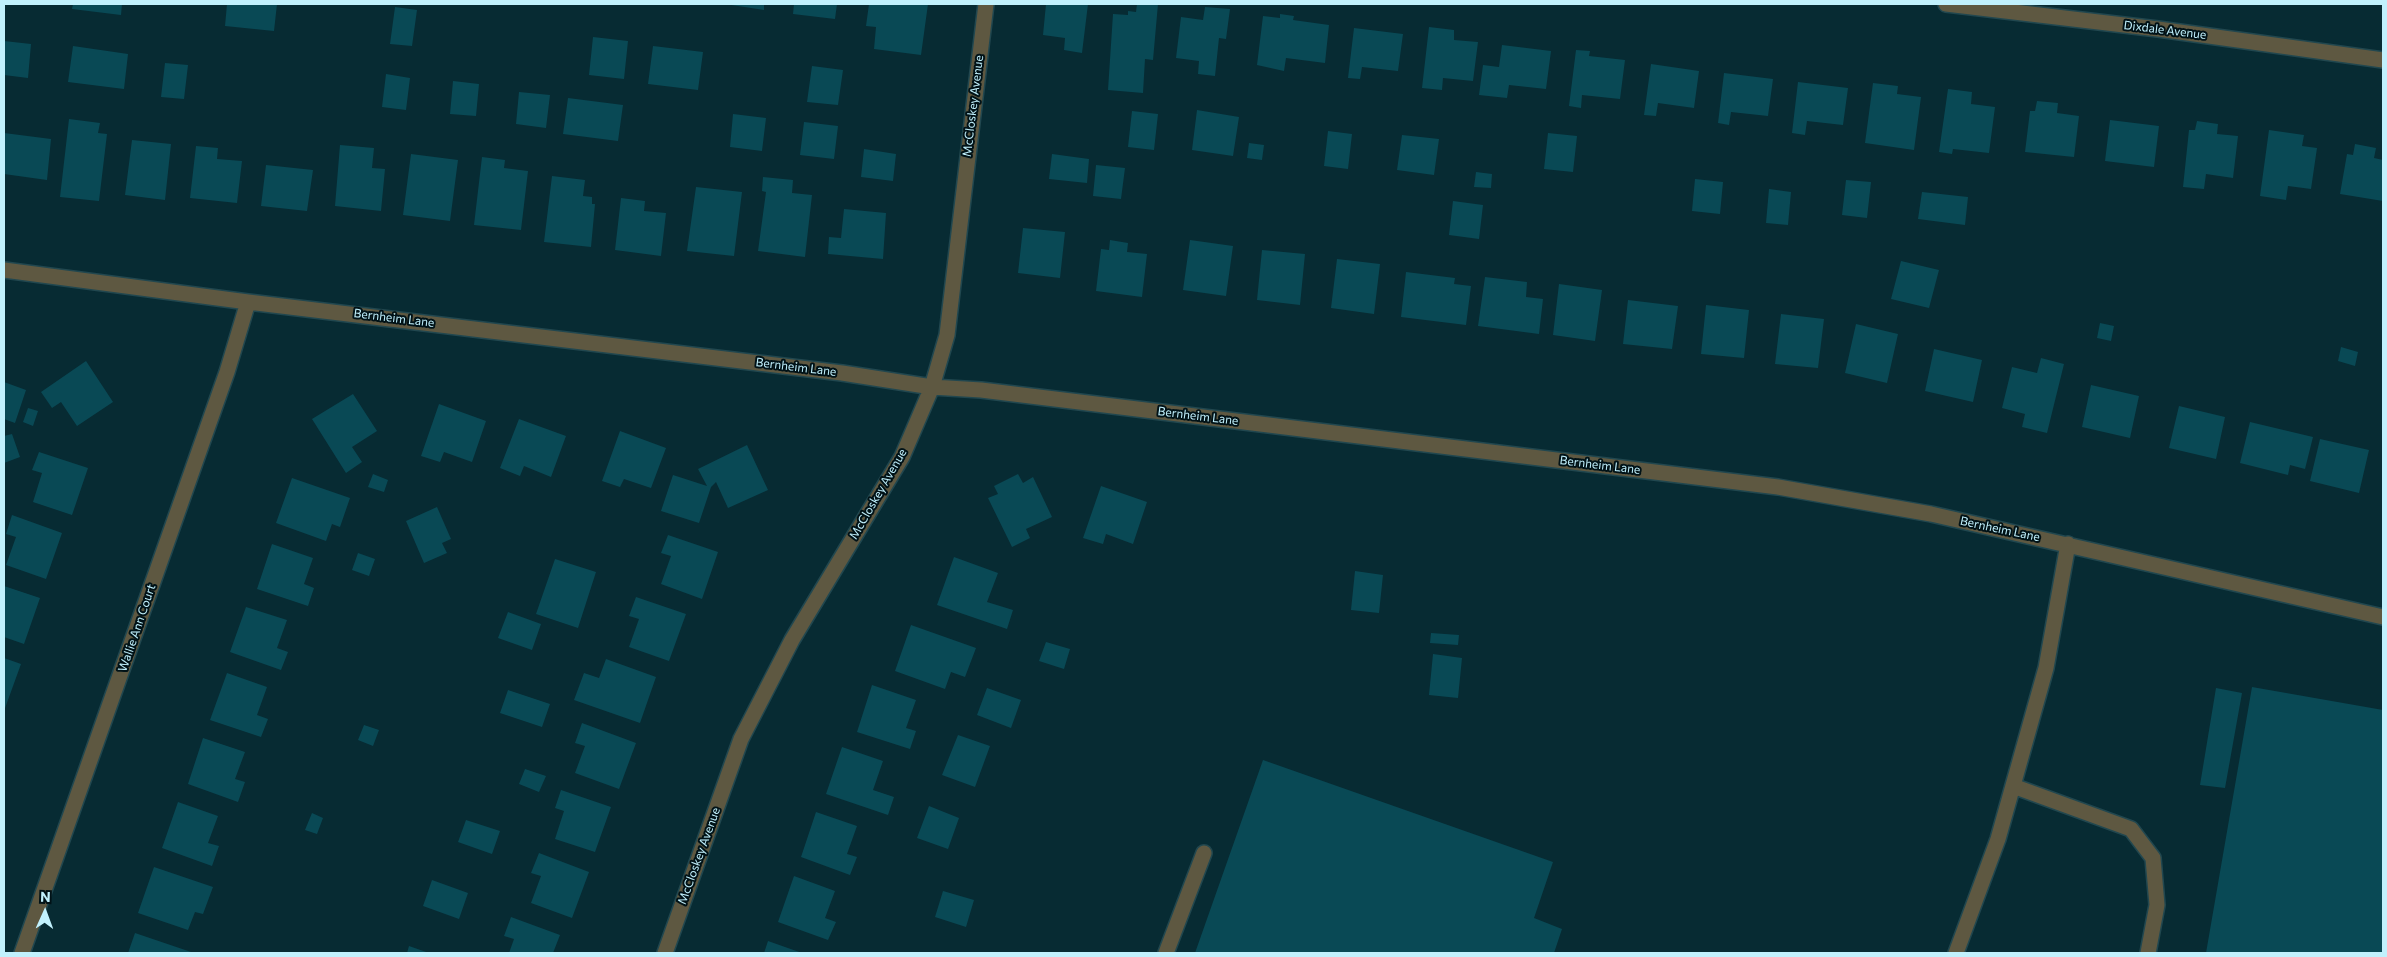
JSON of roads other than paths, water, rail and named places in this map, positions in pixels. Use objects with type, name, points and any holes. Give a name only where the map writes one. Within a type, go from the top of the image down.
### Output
[{"type":"street","name":"McCloskey Avenue","points":[[665,953],[741,740],[792,640],[902,457],[932,387],[947,335],[986,4]]},
{"type":"street","name":"Dixdale Avenue","points":[[1946,4],[2158,29],[2383,60]]},
{"type":"street","name":"Bernheim Lane","points":[[4,270],[248,302],[822,370],[932,387],[991,391],[1778,486],[1930,514],[2383,617]]},
{"type":"street","name":"Wallie Ann Court","points":[[22,953],[227,372],[248,302]]},
{"type":"street","points":[[1956,953],[1998,840],[2046,668],[2068,544]]},
{"type":"street","points":[[2013,786],[2131,829],[2153,858],[2157,905],[2148,953]]},
{"type":"street","points":[[1166,953],[1204,853]]}]
